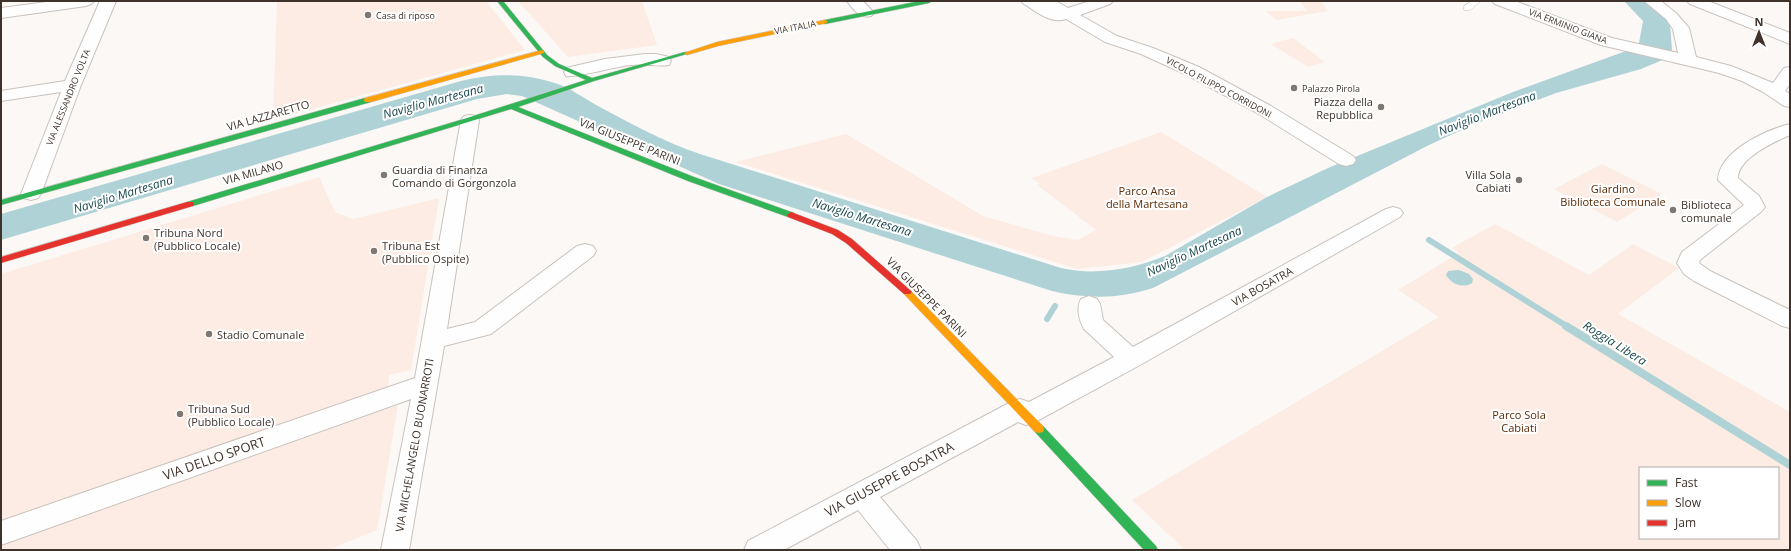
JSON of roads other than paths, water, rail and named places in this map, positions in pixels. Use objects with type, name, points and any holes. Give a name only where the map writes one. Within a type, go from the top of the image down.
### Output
[{"type":"street","points":[[1,13],[86,1]]},
{"type":"street","name":"VIA ALESSANDRO VOLTA","points":[[31,194],[72,85],[108,1]]},
{"type":"street","points":[[500,1],[552,62],[572,79],[592,80]]},
{"type":"street","points":[[855,1],[866,13]]},
{"type":"street","name":"VIA ITALIA","points":[[572,79],[592,80],[733,40],[927,1]]},
{"type":"street","points":[[1029,1],[1057,17],[1105,1]]},
{"type":"street","name":"VICOLO FILIPPO CORRIDONI","points":[[1045,1],[1115,40],[1147,51],[1193,71],[1265,110],[1346,160]]},
{"type":"street","name":"VIA ERMINIO GIANA","points":[[1500,1],[1581,33],[1613,43],[1688,59]]},
{"type":"street","points":[[1652,1],[1670,16],[1681,28],[1684,34],[1688,59],[1725,68],[1776,91],[1790,102]]},
{"type":"street","points":[[1695,1],[1790,40]]},
{"type":"street","name":"VIA LAZZARETTO","points":[[1,203],[519,57],[542,52]]},
{"type":"street","name":"VIA ITALIA","points":[[572,79],[594,65],[654,58],[663,61]]},
{"type":"street","points":[[1776,91],[1790,72]]},
{"type":"street","name":"VIA MILANO","points":[[1,260],[512,107],[530,101],[572,79]]},
{"type":"street","points":[[1,96],[72,85]]},
{"type":"street","name":"VIA GIUSEPPE PARINI","points":[[512,107],[691,179],[835,232],[849,241],[896,281],[1023,412],[1152,550]]},
{"type":"street","name":"VIA MICHELANGELO BUONARROTI","points":[[395,550],[426,384],[470,120]]},
{"type":"street","points":[[1790,129],[1778,132],[1759,142],[1744,153],[1732,165],[1727,173],[1728,180],[1752,200],[1754,207],[1690,257],[1688,262],[1692,269],[1702,276],[1790,320]]},
{"type":"street","name":"VIA BOSATRA","points":[[1023,412],[1131,359],[1393,213]]},
{"type":"street","points":[[433,341],[483,328],[585,251]]},
{"type":"street","points":[[1089,304],[1092,323],[1131,359]]},
{"type":"street","name":"VIA DELLO SPORT","points":[[1,533],[426,384]]},
{"type":"street","name":"VIA GIUSEPPE BOSATRA","points":[[758,550],[861,494],[1023,412]]},
{"type":"street","points":[[861,494],[906,550]]},
{"type":"lane","points":[[1467,8],[1477,1]]},
{"type":"water","name":"Naviglio Martesana","points":[[1624,1],[1647,1],[1662,13],[1670,24],[1672,50],[1665,59],[1641,69],[1556,93],[1475,124],[1429,145],[1153,288],[1141,292],[1116,296],[1103,297],[1077,295],[1052,291],[719,184],[522,96],[507,94],[477,99],[1,240],[1,214],[461,81],[473,78],[508,75],[532,77],[561,85],[648,132],[700,154],[1061,268],[1087,271],[1114,270],[1153,261],[1165,256],[1267,197],[1328,168],[1513,92],[1626,51],[1639,43],[1643,21]]},
{"type":"water","points":[[1459,270],[1469,274],[1473,279],[1472,283],[1465,286],[1458,285],[1451,281],[1446,275],[1448,271]]},
{"type":"waterway","name":"Roggia Libera","points":[[1429,240],[1568,327]]},
{"type":"waterway","points":[[1047,319],[1055,306]]},
{"type":"waterway","name":"Roggia Libera","points":[[1566,326],[1790,465]]},
{"type":"place","name":"Casa di riposo","points":[[368,15]]},
{"type":"place","name":"Palazzo Pirola","points":[[1294,88]]},
{"type":"place","name":"Piazza della Repubblica","points":[[1381,107]]},
{"type":"place","name":"Guardia di Finanza Comando di Gorgonzola","points":[[384,175]]},
{"type":"place","name":"Villa Sola Cabiati","points":[[1519,180]]},
{"type":"place","name":"Biblioteca comunale","points":[[1673,210]]},
{"type":"place","name":"Tribuna Nord (Pubblico Locale)","points":[[146,238]]},
{"type":"place","name":"Tribuna Est (Pubblico Ospite)","points":[[374,251]]},
{"type":"place","name":"Stadio Comunale","points":[[209,334]]},
{"type":"place","name":"Tribuna Sud (Pubblico Locale)","points":[[180,414]]},
{"type":"park label","name":"Giardino Biblioteca Comunale","points":[[1613,194]]},
{"type":"park label","name":"Parco Ansa della Martesana","points":[[1147,196]]},
{"type":"park label","name":"Parco Sola Cabiati","points":[[1519,420]]}]
